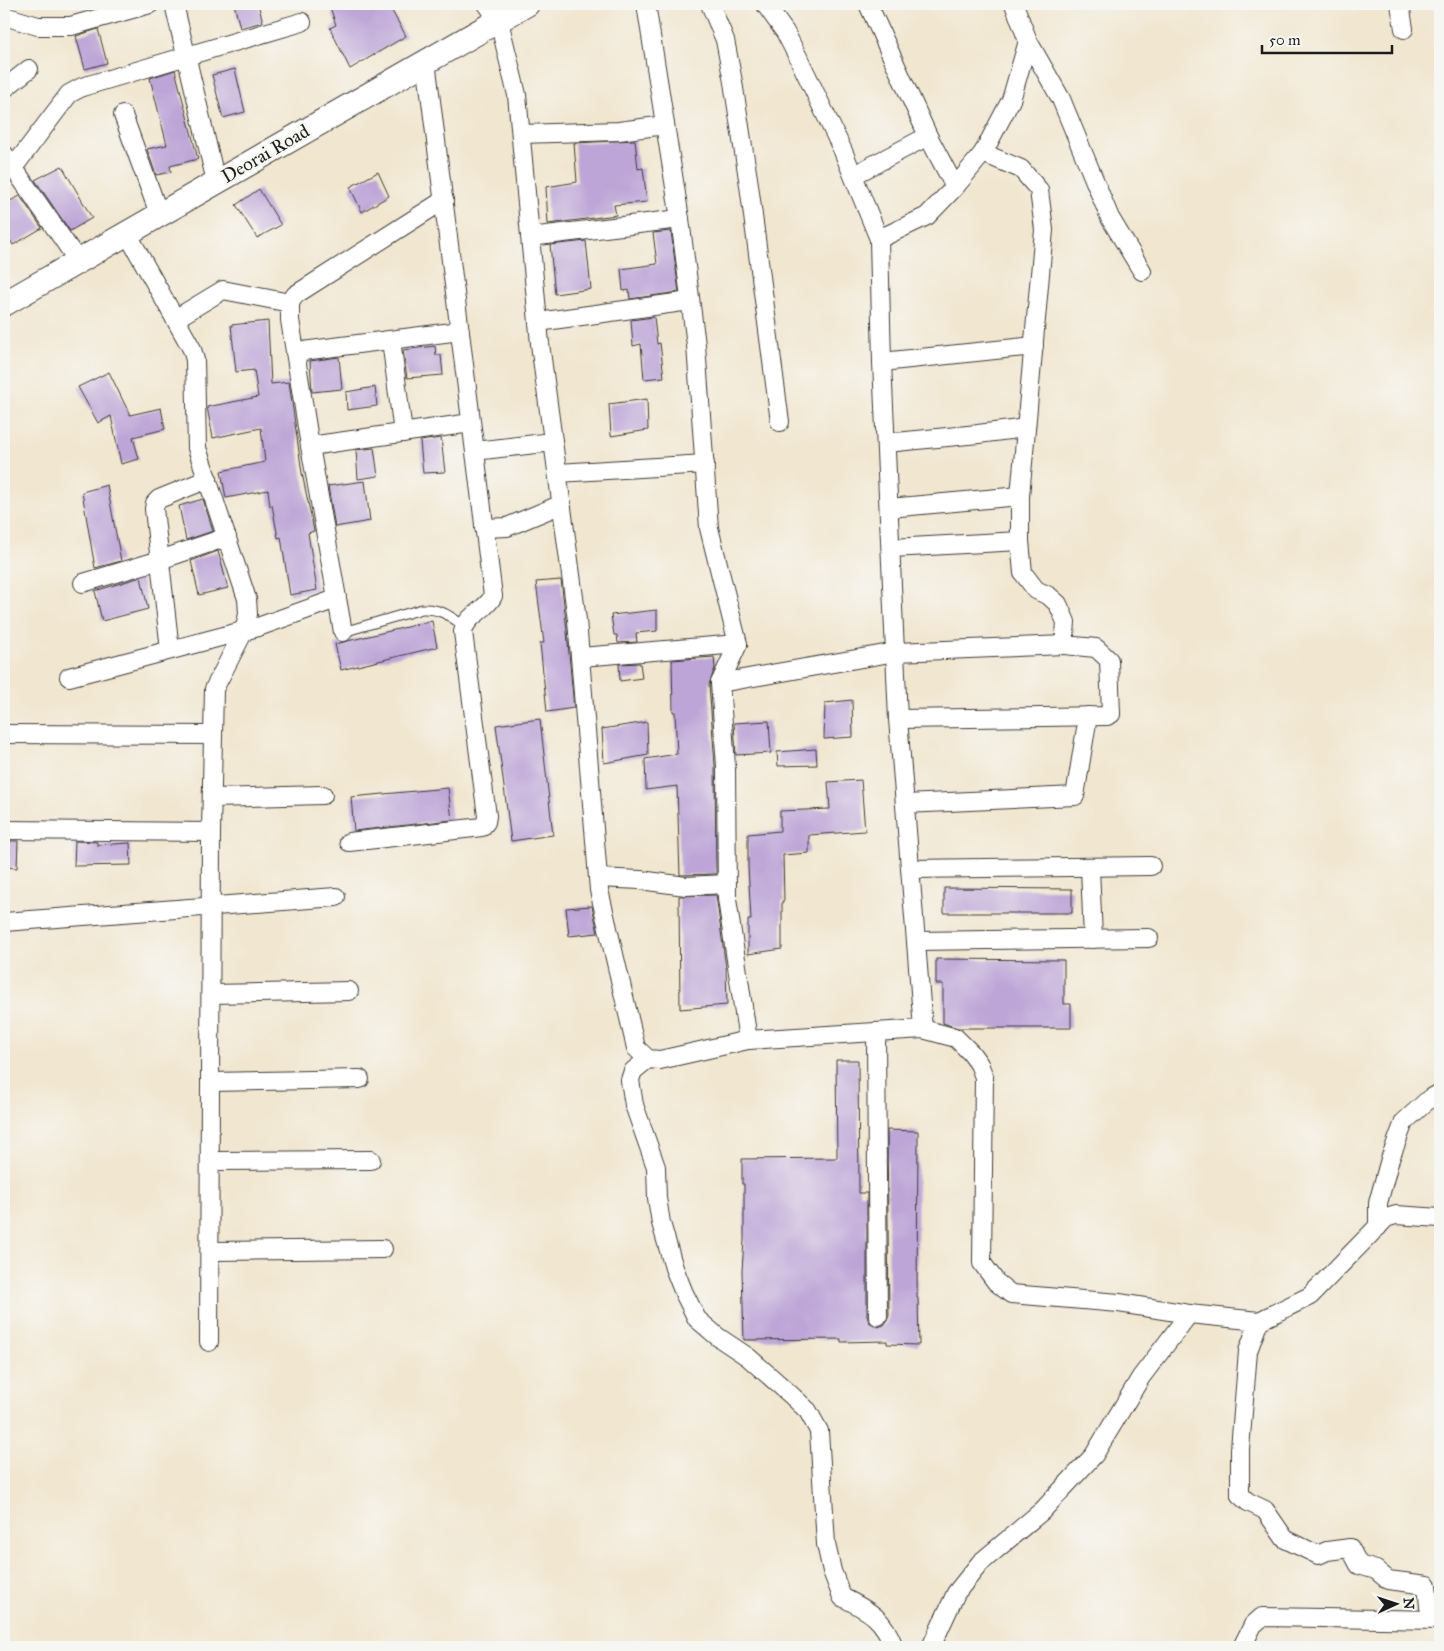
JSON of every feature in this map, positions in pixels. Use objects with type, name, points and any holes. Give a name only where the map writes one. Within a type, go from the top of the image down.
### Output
[{"type":"street","points":[[4,16],[38,26],[71,26],[150,4]]},
{"type":"street","points":[[174,4],[216,182]]},
{"type":"street","name":"Deorai Road","points":[[4,304],[486,26],[493,12],[527,4]]},
{"type":"street","points":[[646,4],[680,219],[696,345],[709,528],[738,644],[720,683],[726,766],[727,899],[748,1040]]},
{"type":"street","points":[[710,4],[726,40],[750,185],[780,422]]},
{"type":"street","points":[[868,4],[928,136],[955,187]]},
{"type":"street","points":[[1014,4],[1028,41],[1061,99],[1110,218],[1142,271]]},
{"type":"street","points":[[1400,4],[1404,29]]},
{"type":"street","points":[[767,5],[798,57],[854,176],[879,239],[882,362],[892,548],[898,719],[923,1029]]},
{"type":"street","points":[[493,12],[517,95],[538,322],[578,620],[598,878],[636,1048],[648,1058],[660,1060],[748,1040],[923,1029],[956,1038],[979,1064],[984,1077],[982,1263],[996,1282],[1011,1294],[1119,1303],[1189,1314],[1258,1321],[1310,1296],[1386,1218],[1396,1215],[1440,1218]]},
{"type":"street","points":[[78,261],[8,161],[69,94],[82,87],[302,22]]},
{"type":"street","points":[[879,239],[927,216],[955,187],[983,152],[1011,100],[1028,41]]},
{"type":"street","points":[[349,842],[482,827],[486,822],[487,816],[463,632],[467,621],[490,602],[493,596],[426,60]]},
{"type":"street","points":[[4,89],[28,69]]},
{"type":"street","points":[[123,115],[159,214]]},
{"type":"street","points":[[521,134],[619,131],[665,126]]},
{"type":"street","points":[[854,176],[928,136]]},
{"type":"street","points":[[983,152],[1021,169],[1039,190],[1044,230],[1020,496],[1020,541],[1023,573],[1036,590],[1049,596],[1058,604],[1066,622],[1064,645]]},
{"type":"street","points":[[343,632],[310,446],[290,320],[290,303],[294,295],[444,200]]},
{"type":"street","points":[[530,237],[680,219]]},
{"type":"street","points":[[127,233],[192,349],[195,360],[197,448],[247,599],[248,614],[244,631],[214,689],[211,832],[209,1342]]},
{"type":"street","points":[[175,319],[223,290],[290,303]]},
{"type":"street","points":[[538,322],[690,301]]},
{"type":"street","points":[[295,352],[460,331]]},
{"type":"street","points":[[390,340],[403,433]]},
{"type":"street","points":[[882,362],[1034,346]]},
{"type":"street","points":[[310,446],[472,423]]},
{"type":"street","points":[[886,443],[1026,428]]},
{"type":"street","points":[[475,451],[553,442]]},
{"type":"street","points":[[558,473],[705,464]]},
{"type":"street","points":[[170,650],[154,509],[155,503],[159,499],[208,479]]},
{"type":"street","points":[[889,508],[1020,496]]},
{"type":"street","points":[[484,528],[507,527],[562,504]]},
{"type":"street","points":[[83,583],[160,560],[227,537]]},
{"type":"street","points":[[892,548],[1020,541]]},
{"type":"street","points":[[69,677],[244,631],[336,600]]},
{"type":"street","points":[[581,657],[738,644]]},
{"type":"street","points":[[720,683],[896,652],[1064,645],[1096,648],[1109,660],[1111,714],[1107,716],[898,719]]},
{"type":"street","points":[[905,804],[1075,796],[1088,716]]},
{"type":"street","points":[[4,734],[213,735]]},
{"type":"street","points":[[212,798],[323,795]]},
{"type":"street","points":[[4,830],[211,832]]},
{"type":"street","points":[[910,869],[1151,866]]},
{"type":"street","points":[[1090,868],[1093,939]]},
{"type":"street","points":[[598,878],[640,880],[686,886],[727,884]]},
{"type":"street","points":[[4,922],[336,897]]},
{"type":"street","points":[[916,940],[1149,938]]},
{"type":"street","points":[[211,994],[349,991]]},
{"type":"street","points":[[876,1032],[878,1316]]},
{"type":"street","points":[[648,1058],[633,1071],[630,1080],[634,1105],[656,1167],[661,1223],[674,1268],[684,1293],[697,1319],[718,1337],[764,1370],[808,1411],[819,1432],[826,1544],[832,1570],[842,1596],[870,1612],[889,1632],[894,1647]]},
{"type":"street","points":[[210,1082],[360,1079]]},
{"type":"street","points":[[1378,1226],[1378,1203],[1390,1159],[1404,1122],[1428,1100],[1440,1093]]},
{"type":"street","points":[[210,1161],[371,1160]]},
{"type":"street","points":[[210,1250],[383,1249]]},
{"type":"street","points":[[931,1647],[956,1593],[980,1563],[1042,1511],[1094,1455],[1141,1377],[1189,1314]]},
{"type":"street","points":[[1258,1321],[1248,1351],[1240,1449],[1240,1495],[1248,1502],[1265,1510],[1285,1539],[1318,1555],[1327,1551],[1350,1548],[1359,1565],[1376,1570],[1388,1580],[1427,1585],[1429,1607],[1440,1620]]},
{"type":"street","points":[[1242,1647],[1253,1624],[1262,1617],[1440,1620]]},
{"type":"lane","points":[[343,632],[422,609],[433,609],[450,615],[464,626]]},
{"type":"building","points":[[234,4],[258,4],[263,22],[240,28]]},
{"type":"building","points":[[329,4],[388,4],[406,36],[350,69],[330,28],[336,25]]},
{"type":"building","points":[[98,29],[107,63],[85,69],[76,36]]},
{"type":"building","points":[[235,69],[245,112],[223,118],[212,75]]},
{"type":"building","points":[[175,70],[198,159],[170,166],[171,172],[156,175],[147,149],[167,145],[150,78]]},
{"type":"building","points":[[635,140],[638,169],[643,168],[647,202],[614,205],[616,215],[548,224],[546,187],[577,182],[574,143]]},
{"type":"building","points":[[62,166],[92,218],[70,231],[35,180]]},
{"type":"building","points":[[378,172],[389,196],[362,212],[350,187]]},
{"type":"building","points":[[259,189],[281,225],[257,238],[236,205]]},
{"type":"building","points":[[20,196],[42,228],[13,245],[4,229],[4,204]]},
{"type":"building","points":[[671,231],[679,292],[630,299],[629,290],[623,291],[621,269],[657,264],[653,233]]},
{"type":"building","points":[[586,241],[591,289],[555,294],[550,245]]},
{"type":"building","points":[[654,317],[657,344],[660,343],[664,377],[644,379],[641,344],[633,346],[631,320]]},
{"type":"building","points":[[268,321],[271,384],[289,382],[302,473],[314,531],[308,533],[317,590],[290,595],[281,537],[278,538],[268,490],[226,498],[221,471],[265,462],[261,428],[213,438],[207,407],[258,397],[254,370],[236,372],[231,325]]},
{"type":"building","points":[[435,346],[436,355],[441,355],[443,375],[407,378],[403,350]]},
{"type":"building","points":[[339,357],[342,389],[312,392],[310,361]]},
{"type":"building","points":[[109,372],[130,415],[161,408],[165,429],[133,437],[139,459],[121,464],[111,416],[98,423],[78,387]]},
{"type":"building","points":[[375,387],[377,406],[347,410],[346,392]]},
{"type":"building","points":[[647,399],[648,430],[611,436],[609,404]]},
{"type":"building","points":[[441,438],[445,472],[423,473],[420,441]]},
{"type":"building","points":[[374,448],[378,476],[358,479],[356,450]]},
{"type":"building","points":[[365,481],[370,521],[335,527],[328,486]]},
{"type":"building","points":[[107,485],[121,561],[95,568],[82,492]]},
{"type":"building","points":[[203,499],[213,531],[186,540],[179,506]]},
{"type":"building","points":[[218,551],[228,588],[199,595],[191,561]]},
{"type":"building","points":[[141,577],[148,609],[102,621],[95,591]]},
{"type":"building","points":[[561,580],[574,708],[547,712],[540,643],[544,643],[536,582]]},
{"type":"building","points":[[657,610],[657,631],[636,633],[637,642],[618,643],[617,635],[614,635],[611,615]]},
{"type":"building","points":[[432,621],[437,647],[341,670],[335,644]]},
{"type":"building","points":[[714,657],[715,668],[709,684],[715,766],[716,874],[680,875],[677,786],[646,790],[645,759],[677,754],[675,712],[673,712],[672,660]]},
{"type":"building","points":[[640,663],[642,678],[620,681],[619,664]]},
{"type":"building","points":[[852,700],[853,737],[824,739],[825,703]]},
{"type":"building","points":[[540,719],[553,835],[511,841],[496,725]]},
{"type":"building","points":[[769,721],[771,753],[736,755],[734,723]]},
{"type":"building","points":[[647,722],[648,755],[604,763],[602,729]]},
{"type":"building","points":[[816,749],[817,765],[778,766],[777,752]]},
{"type":"building","points":[[861,780],[865,831],[809,835],[809,853],[783,855],[782,949],[748,954],[748,920],[751,920],[748,834],[780,831],[780,811],[830,809],[828,782]]},
{"type":"building","points":[[448,788],[452,820],[354,831],[351,797]]},
{"type":"building","points":[[4,841],[18,841],[17,868],[4,867]]},
{"type":"building","points":[[75,841],[97,842],[97,845],[130,843],[131,865],[74,866]]},
{"type":"building","points":[[944,888],[1072,889],[1072,913],[944,913]]},
{"type":"building","points":[[716,895],[726,968],[727,1005],[680,1009],[679,896]]},
{"type":"building","points":[[592,906],[598,933],[569,936],[566,908]]},
{"type":"building","points":[[936,959],[1064,960],[1064,1004],[1071,1004],[1071,1028],[958,1028],[943,1023],[943,984],[936,984]]},
{"type":"building","points":[[836,1060],[858,1060],[859,1193],[867,1193],[867,1316],[869,1322],[878,1327],[884,1325],[889,1316],[887,1130],[918,1131],[917,1298],[919,1345],[887,1344],[887,1341],[841,1342],[841,1339],[744,1340],[742,1271],[744,1184],[742,1184],[742,1159],[837,1158]]}]
